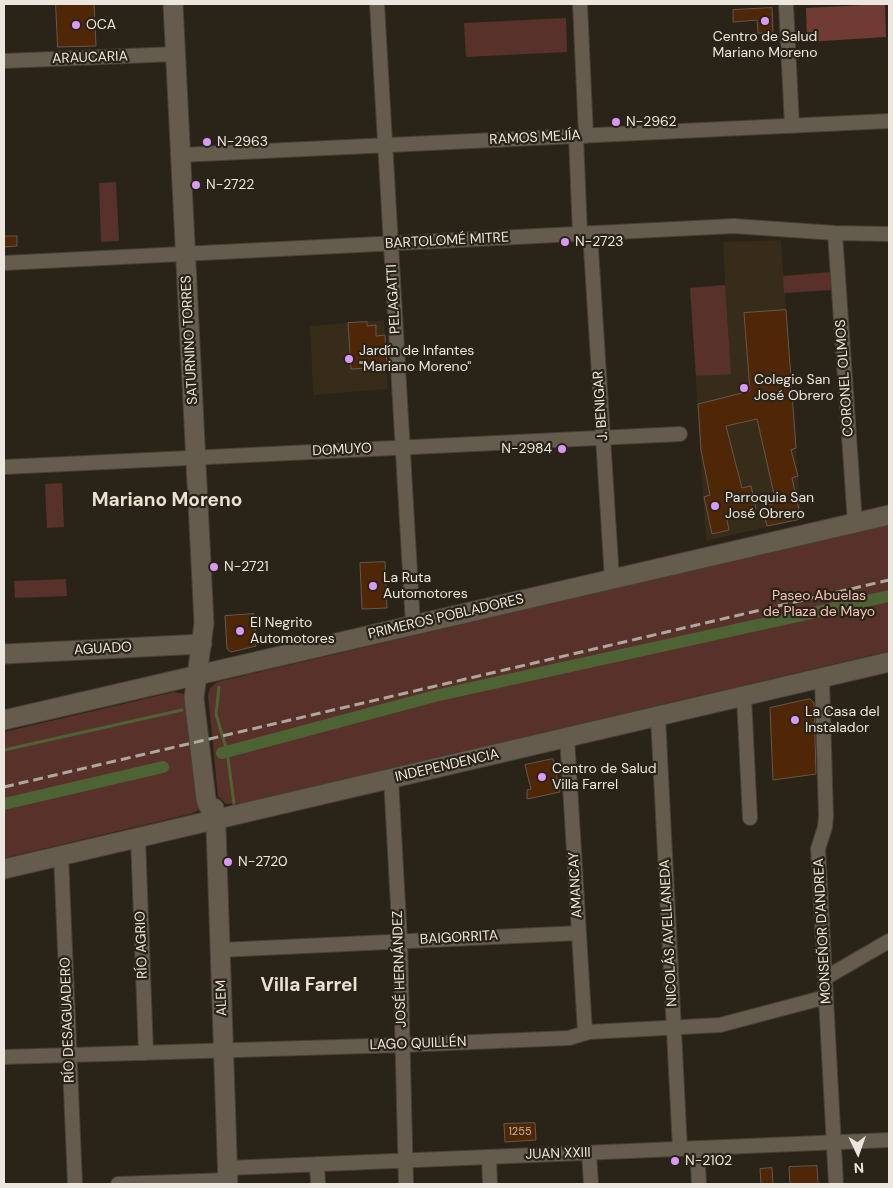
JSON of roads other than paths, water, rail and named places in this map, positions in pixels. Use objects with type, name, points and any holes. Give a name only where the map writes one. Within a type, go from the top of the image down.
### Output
[{"type":"street","name":"SATURNINO TORRES","points":[[174,4],[204,623],[198,675]]},
{"type":"street","name":"PELAGATTI","points":[[377,4],[413,625]]},
{"type":"street","name":"J. BENIGAR","points":[[580,4],[581,136],[585,234],[603,438],[612,579]]},
{"type":"street","points":[[786,4],[792,126]]},
{"type":"street","name":"ARAUCARIA","points":[[4,61],[176,54]]},
{"type":"street","name":"RAMOS MEJÍA","points":[[181,155],[889,121]]},
{"type":"street","name":"BARTOLOMÉ MITRE","points":[[4,263],[744,226],[835,233],[889,234]]},
{"type":"street","name":"CORONEL OLMOS","points":[[835,233],[855,523]]},
{"type":"street","name":"DOMUYO","points":[[4,467],[680,434]]},
{"type":"street","name":"PRIMEROS POBLADORES","points":[[4,720],[889,515]]},
{"type":"street","name":"AGUADO","points":[[4,654],[202,644]]},
{"type":"street","name":"INDEPENDENCIA","points":[[4,869],[138,838],[214,816],[567,738],[889,662]]},
{"type":"street","name":"ALEM","points":[[198,675],[204,704],[214,798],[228,1178]]},
{"type":"street","name":"MONSEÑOR D'ANDREA","points":[[822,679],[826,816],[825,827],[818,849],[836,1184]]},
{"type":"street","points":[[744,697],[750,818]]},
{"type":"street","name":"NICOLÁS AVELLANEDA","points":[[658,717],[680,1149]]},
{"type":"street","name":"AMANCAY","points":[[567,738],[585,1032]]},
{"type":"street","name":"JOSÉ HERNÁNDEZ","points":[[391,778],[400,941],[406,1184]]},
{"type":"street","name":"RÍO AGRIO","points":[[138,838],[146,1053]]},
{"type":"street","name":"RÍO DESAGUADERO","points":[[61,855],[75,1184]]},
{"type":"street","name":"BAIGORRITA","points":[[220,950],[579,933]]},
{"type":"street","points":[[825,978],[889,941]]},
{"type":"street","name":"LAGO QUILLÉN","points":[[4,1057],[568,1038],[585,1032],[712,1026],[826,997]]},
{"type":"street","name":"JUAN XXIII","points":[[118,1184],[228,1178],[318,1164],[889,1140]]},
{"type":"street","points":[[697,1148],[699,1184]]},
{"type":"street","points":[[589,1153],[591,1184]]},
{"type":"street","points":[[489,1157],[490,1184]]},
{"type":"street","points":[[318,1164],[318,1184]]},
{"type":"waterway","points":[[222,753],[435,696],[889,596]]},
{"type":"waterway","points":[[219,687],[216,714],[227,751],[234,804]]},
{"type":"waterway","points":[[4,750],[182,710]]},
{"type":"waterway","points":[[4,804],[163,767]]},
{"type":"railway","points":[[4,787],[889,580]]},
{"type":"place","name":"Centro de Salud Mariano Moreno","points":[[765,21]]},
{"type":"place","name":"OCA","points":[[76,25]]},
{"type":"place","name":"N-2962","points":[[616,122]]},
{"type":"place","name":"N-2963","points":[[207,142]]},
{"type":"place","name":"N-2722","points":[[196,185]]},
{"type":"place","name":"N-2723","points":[[565,242]]},
{"type":"place","name":"Jardín de Infantes \"Mariano Moreno\"","points":[[349,359]]},
{"type":"place","name":"Colegio San José Obrero","points":[[744,388]]},
{"type":"place","name":"N-2984","points":[[562,449]]},
{"type":"place","name":"Parroquia San José Obrero","points":[[715,506]]},
{"type":"place","name":"N-2721","points":[[214,567]]},
{"type":"place","name":"La Ruta Automotores","points":[[373,586]]},
{"type":"place","name":"El Negrito Automotores","points":[[240,631]]},
{"type":"place","name":"La Casa del Instalador","points":[[795,720]]},
{"type":"place","name":"Centro de Salud Villa Farrel","points":[[542,777]]},
{"type":"place","name":"N-2720","points":[[228,862]]},
{"type":"place","name":"N-2102","points":[[675,1161]]},
{"type":"district","name":"Mariano Moreno","points":[[167,501]]},
{"type":"district","name":"Villa Farrel","points":[[309,986]]},
{"type":"park label","name":"Paseo Abuelas de Plaza de Mayo","points":[[819,604]]}]
